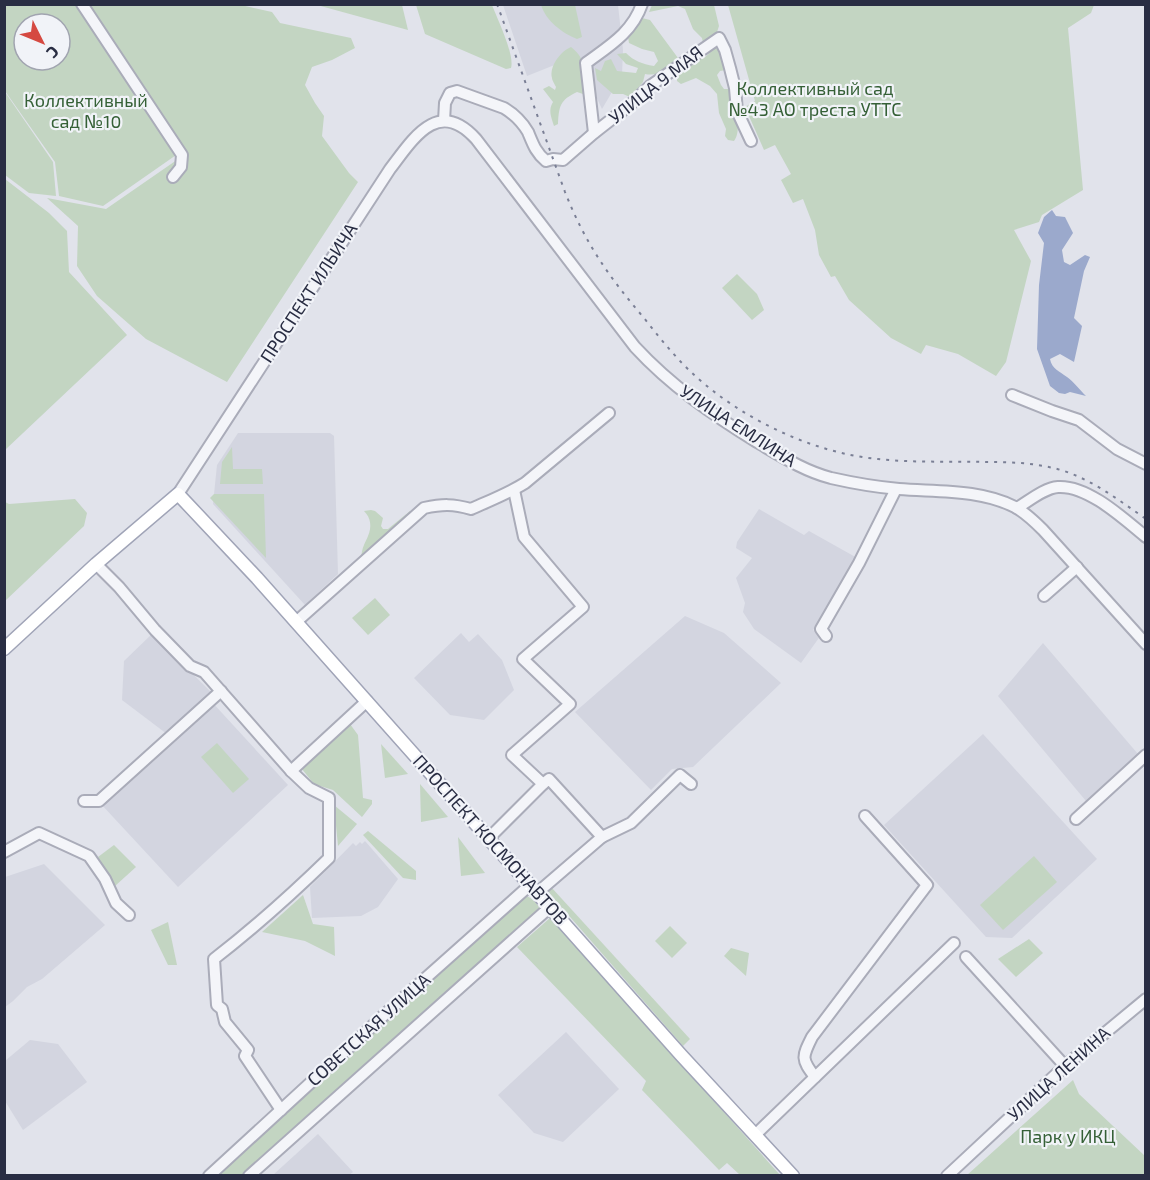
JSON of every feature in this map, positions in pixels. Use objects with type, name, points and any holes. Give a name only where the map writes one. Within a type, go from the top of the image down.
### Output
[{"type":"main road","name":"ПРОСПЕКТ КОСМОНАВТОВ","points":[[178,494],[223,540],[793,1176]]},
{"type":"main road","name":"ПРОСПЕКТ ИЛЬИЧА","points":[[4,649],[96,564],[178,494]]},
{"type":"street","points":[[82,4],[182,155],[181,167],[173,177]]},
{"type":"street","points":[[594,133],[586,63],[622,37],[638,16],[642,4]]},
{"type":"street","name":"УЛИЦА 9 МАЯ","points":[[444,121],[445,103],[450,93],[457,90],[504,108],[518,118],[537,153],[546,161],[563,160],[632,104],[650,86],[718,38],[725,50],[733,78],[737,111],[751,141]]},
{"type":"street","name":"УЛИЦА ЕМЛИНА","points":[[444,121],[461,125],[468,130],[648,362],[716,417],[805,469],[832,478],[896,489],[972,494],[1017,508],[1043,530],[1146,644]]},
{"type":"street","name":"ПРОСПЕКТ ИЛЬИЧА","points":[[178,494],[390,169],[420,132],[444,121]]},
{"type":"street","points":[[1012,395],[1079,420],[1117,449],[1146,464]]},
{"type":"street","points":[[296,622],[424,508],[453,504],[471,509],[514,490],[609,413]]},
{"type":"street","points":[[1017,508],[1056,487],[1073,488],[1108,505],[1146,537]]},
{"type":"street","points":[[826,636],[821,629],[859,563],[896,489]]},
{"type":"street","points":[[514,490],[524,537],[583,607],[523,659],[570,705],[512,755],[543,784]]},
{"type":"street","points":[[96,564],[190,666],[204,672],[291,771],[309,788],[329,798],[329,858],[249,932],[214,959],[218,1005],[222,1009],[225,1022],[248,1050],[245,1056],[281,1110]]},
{"type":"street","points":[[1044,596],[1077,567]]},
{"type":"street","points":[[84,801],[99,801],[222,692]]},
{"type":"street","points":[[291,771],[367,701]]},
{"type":"street","points":[[1076,819],[1146,754]]},
{"type":"street","name":"СОВЕТСКАЯ УЛИЦА","points":[[209,1176],[382,1017],[534,889],[602,837],[631,823],[680,775],[691,784]]},
{"type":"street","points":[[489,838],[549,779],[602,837]]},
{"type":"street","points":[[815,1077],[805,1064],[804,1053],[812,1037],[927,885],[865,816]]},
{"type":"street","points":[[4,852],[39,833],[89,856],[105,879],[116,903],[129,915]]},
{"type":"street","name":"СОВЕТСКАЯ УЛИЦА","points":[[249,1176],[550,907]]},
{"type":"street","points":[[755,1135],[954,943]]},
{"type":"street","points":[[966,957],[1065,1066]]},
{"type":"street","name":"УЛИЦА ЛЕНИНА","points":[[947,1176],[1065,1066],[1146,999]]},
{"type":"shaded area","points":[[503,5],[618,5],[623,50],[622,75],[602,109],[577,56],[527,76]]},
{"type":"shaded area","points":[[238,433],[330,433],[334,436],[338,574],[305,605],[213,504],[217,465]]},
{"type":"shaded area","points":[[759,509],[804,535],[809,531],[859,559],[813,630],[821,635],[801,663],[754,629],[743,612],[745,603],[736,578],[752,558],[736,548],[737,542]]},
{"type":"shaded area","points":[[685,616],[724,633],[781,683],[693,767],[672,769],[651,790],[575,712]]},
{"type":"shaded area","points":[[461,633],[469,642],[478,634],[502,660],[514,690],[484,720],[450,715],[414,678]]},
{"type":"shaded area","points":[[152,634],[212,693],[167,734],[122,700],[124,661]]},
{"type":"shaded area","points":[[1043,643],[1138,754],[1086,801],[998,696]]},
{"type":"shaded area","points":[[211,701],[288,785],[178,887],[101,804]]},
{"type":"shaded area","points":[[983,734],[1097,859],[1012,938],[986,937],[884,825]]},
{"type":"shaded area","points":[[365,841],[398,879],[378,907],[361,916],[312,918],[310,887],[353,843],[356,846]]},
{"type":"shaded area","points":[[44,864],[105,925],[42,979],[27,987],[5,1007],[5,877]]},
{"type":"shaded area","points":[[566,1032],[619,1089],[563,1142],[534,1133],[498,1095]]},
{"type":"shaded area","points":[[30,1040],[58,1044],[87,1082],[23,1130],[5,1101],[5,1061]]},
{"type":"shaded area","points":[[318,1134],[353,1172],[349,1175],[273,1175]]},
{"type":"green space","name":"Коллективный сад №10","points":[[4,5],[79,5],[179,153],[103,206],[59,196],[55,162],[5,91]]},
{"type":"green space","points":[[85,5],[241,5],[272,12],[280,23],[351,38],[355,48],[312,67],[305,85],[324,116],[322,136],[358,182],[227,382],[146,339],[97,296],[77,266],[78,226],[47,198],[106,209],[184,155]]},
{"type":"green space","points":[[317,5],[402,5],[408,30]]},
{"type":"green space","points":[[416,5],[492,5],[508,46],[512,62],[511,68],[506,69],[425,34]]},
{"type":"green space","points":[[541,5],[575,5],[582,37],[577,39],[560,30],[543,11]]},
{"type":"green space","points":[[652,5],[714,5],[719,26],[716,35],[710,37],[707,44],[703,43],[702,38],[693,29],[685,9],[678,6],[649,12]]},
{"type":"green space","name":"Коллективный сад №43 АО треста УТТС","points":[[728,5],[1094,5],[1091,13],[1068,28],[1083,190],[1042,215],[1039,222],[1014,230],[1031,261],[1006,362],[996,376],[958,354],[926,345],[921,354],[891,338],[849,300],[835,276],[831,277],[819,255],[815,230],[803,199],[793,203],[781,180],[791,174],[775,145],[764,150],[745,107],[755,101]]},
{"type":"green space","points":[[642,18],[650,20],[678,58],[678,63],[659,73],[645,74],[643,82],[630,97],[613,94],[597,80],[595,68],[601,71],[605,61],[611,59],[617,71],[636,73],[638,68],[626,64],[617,54],[626,53],[638,62],[654,66],[658,61],[654,52],[629,43],[628,37],[635,24]]},
{"type":"green space","points":[[571,47],[583,63],[586,95],[577,92],[567,98],[560,108],[558,124],[554,126],[550,111],[553,102],[543,89],[549,86],[555,90],[552,69],[560,55]]},
{"type":"green space","points":[[713,48],[719,49],[726,70],[720,71],[717,75],[724,89],[731,89],[736,109],[738,130],[734,141],[728,140],[725,136],[726,129],[719,113],[717,94],[710,86],[696,78],[681,84],[677,81],[677,74],[693,61],[705,57]]},
{"type":"green space","points":[[5,92],[53,162],[56,196],[29,193],[5,175]]},
{"type":"green space","points":[[5,179],[49,213],[67,231],[69,272],[127,335],[5,450]]},
{"type":"green space","points":[[737,274],[757,294],[764,310],[752,320],[722,288]]},
{"type":"green space","points":[[232,447],[233,469],[262,469],[263,484],[220,484],[222,462]]},
{"type":"green space","points":[[214,494],[264,494],[266,558],[210,498]]},
{"type":"green space","points":[[75,499],[87,513],[84,526],[5,601],[5,502],[9,504]]},
{"type":"green space","points":[[371,510],[383,518],[381,526],[383,529],[388,529],[410,511],[413,512],[363,558],[362,549],[370,526],[364,511]]},
{"type":"green space","points":[[375,598],[390,615],[368,635],[352,618]]},
{"type":"green space","points":[[350,724],[358,735],[363,798],[372,800],[372,804],[362,817],[333,790],[314,784],[302,769]]},
{"type":"green space","points":[[217,743],[249,779],[233,793],[201,757]]},
{"type":"green space","points":[[381,744],[408,774],[385,778]]},
{"type":"green space","points":[[420,784],[448,817],[421,822]]},
{"type":"green space","points":[[334,805],[357,824],[338,846]]},
{"type":"green space","points":[[368,831],[416,871],[416,880],[403,878],[363,835]]},
{"type":"green space","points":[[458,837],[485,873],[461,876]]},
{"type":"green space","points":[[114,845],[136,867],[115,886],[98,857]]},
{"type":"green space","points":[[1034,856],[1057,882],[1003,930],[980,905]]},
{"type":"green space","points":[[551,887],[690,1039],[683,1046],[550,894],[548,891]]},
{"type":"green space","points":[[303,895],[313,924],[334,927],[335,956],[305,941],[262,932]]},
{"type":"green space","points":[[527,896],[535,901],[539,907],[538,911],[244,1175],[216,1176],[469,945]]},
{"type":"green space","points":[[550,918],[780,1175],[740,1175],[727,1163],[719,1170],[642,1090],[646,1081],[517,947]]},
{"type":"green space","points":[[168,922],[177,965],[168,965],[151,930]]},
{"type":"green space","points":[[670,926],[687,943],[672,958],[655,941]]},
{"type":"green space","points":[[1029,939],[1043,953],[1016,977],[998,959]]},
{"type":"green space","points":[[731,948],[749,953],[746,976],[724,956]]},
{"type":"green space","name":"Парк у ИКЦ","points":[[1073,1080],[1079,1094],[1145,1156],[1145,1175],[967,1175]]},
{"type":"water","points":[[1052,210],[1056,216],[1065,217],[1073,233],[1062,250],[1064,262],[1070,265],[1085,255],[1090,257],[1084,271],[1074,318],[1082,326],[1074,362],[1060,354],[1050,359],[1054,368],[1072,381],[1086,396],[1070,392],[1059,393],[1050,386],[1037,349],[1039,285],[1044,243],[1038,233],[1044,217]]},
{"type":"railway","points":[[497,4],[565,192],[581,227],[599,259],[620,288],[685,367],[711,389],[732,405],[778,431],[828,449],[878,459],[1006,462],[1045,466],[1086,480],[1146,519]]}]
